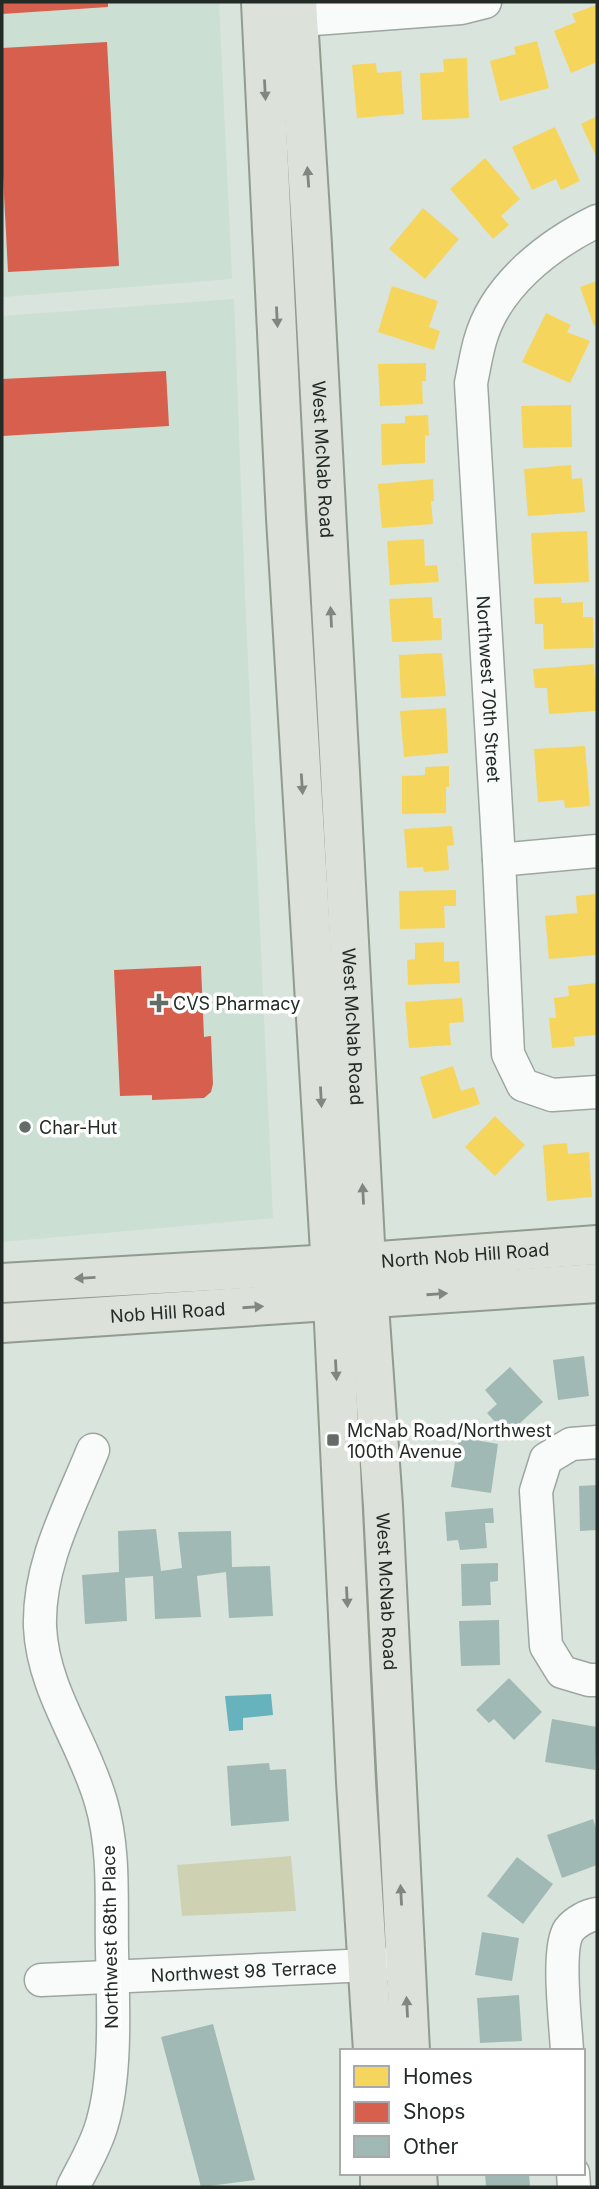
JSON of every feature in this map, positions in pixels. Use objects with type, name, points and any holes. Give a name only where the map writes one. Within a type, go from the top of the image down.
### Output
[{"type":"main road","name":"West McNab Road","points":[[279,12],[287,531],[350,1282],[356,1782],[386,1965],[409,2049]]},
{"type":"main road","name":"North Nob Hill Road","points":[[350,1282],[597,1245]]},
{"type":"main road","name":"North Nob Hill Road","points":[[350,1282],[597,1283]]},
{"type":"main road","points":[[2,1283],[350,1282]]},
{"type":"main road","name":"Nob Hill Road","points":[[2,1323],[350,1282]]},
{"type":"main road","name":"West McNab Road","points":[[373,2049],[386,1965]]},
{"type":"street","points":[[279,12],[461,8],[485,2]]},
{"type":"street","name":"Northwest 70th Street","points":[[597,221],[571,234],[532,264],[501,296],[480,339],[471,383],[508,1054],[523,1085],[552,1095],[597,1093]]},
{"type":"street","points":[[499,860],[597,851]]},
{"type":"street","points":[[597,1443],[571,1444],[546,1459],[536,1491],[546,1646],[562,1672],[589,1680],[597,1679]]},
{"type":"street","name":"Northwest 68th Place","points":[[73,2187],[102,2124],[111,2073],[111,1848],[102,1802],[88,1762],[61,1708],[47,1669],[40,1629],[41,1589],[51,1551],[93,1450]]},
{"type":"street","points":[[567,2049],[562,1956],[569,1930],[589,1915],[597,1914]]},
{"type":"street","name":"Northwest 98 Terrace","points":[[40,1980],[386,1965]]},
{"type":"shaded area","points":[[2,2],[219,2],[232,279],[2,297]]},
{"type":"shaded area","points":[[234,299],[273,1218],[2,1242],[2,316]]},
{"type":"green space","points":[[291,1856],[296,1911],[182,1916],[177,1865]]},
{"type":"water","points":[[271,1694],[273,1715],[243,1718],[243,1730],[229,1731],[225,1696]]},
{"type":"building: Homes","points":[[596,5],[597,62],[571,73],[554,31],[576,22],[572,14]]},
{"type":"building: Homes","points":[[537,41],[549,88],[500,101],[490,61],[516,54],[514,47]]},
{"type":"building: Homes","points":[[467,58],[469,118],[422,120],[420,73],[444,72],[443,59]]},
{"type":"building: Homes","points":[[376,63],[377,73],[401,71],[404,114],[357,118],[352,65]]},
{"type":"building: Homes","points":[[597,116],[597,158],[581,124]]},
{"type":"building: Homes","points":[[555,127],[580,181],[561,190],[556,179],[532,190],[512,147]]},
{"type":"building: Homes","points":[[485,158],[520,199],[501,216],[509,225],[493,239],[450,189]]},
{"type":"building: Homes","points":[[423,208],[459,239],[425,279],[389,249]]},
{"type":"building: Homes","points":[[597,281],[597,324],[594,326],[580,287]]},
{"type":"building: Homes","points":[[392,286],[438,301],[429,327],[440,331],[434,350],[378,332]]},
{"type":"building: Homes","points":[[546,313],[571,325],[567,332],[590,341],[570,383],[522,362]]},
{"type":"building: Homes","points":[[426,363],[426,381],[422,381],[423,404],[380,406],[378,364]]},
{"type":"building: Homes","points":[[571,405],[572,447],[523,448],[521,406]]},
{"type":"building: Homes","points":[[428,415],[429,436],[425,435],[425,463],[382,465],[381,424],[405,423],[405,416]]},
{"type":"building: Homes","points":[[571,465],[572,479],[582,478],[585,512],[528,516],[524,469]]},
{"type":"building: Homes","points":[[433,479],[433,524],[382,528],[378,484]]},
{"type":"building: Homes","points":[[587,531],[589,582],[534,584],[531,533]]},
{"type":"building: Homes","points":[[424,539],[425,566],[437,565],[439,582],[390,585],[387,541]]},
{"type":"building: Homes","points":[[432,597],[433,618],[441,618],[442,640],[392,642],[389,599]]},
{"type":"building: Homes","points":[[561,597],[562,603],[583,602],[583,617],[593,617],[594,648],[544,649],[543,624],[535,624],[534,598]]},
{"type":"building: Homes","points":[[442,653],[446,696],[401,698],[399,655]]},
{"type":"building: Homes","points":[[594,664],[597,711],[549,714],[547,688],[535,688],[533,669]]},
{"type":"building: Homes","points":[[446,708],[448,753],[404,757],[400,711]]},
{"type":"building: Homes","points":[[585,746],[590,806],[565,808],[564,800],[538,802],[534,749]]},
{"type":"building: Homes","points":[[449,766],[446,813],[402,814],[402,776],[425,775],[425,767]]},
{"type":"building: Homes","points":[[452,826],[454,845],[447,846],[449,870],[424,872],[423,867],[407,868],[404,829]]},
{"type":"building: Homes","points":[[456,890],[456,906],[444,906],[445,928],[400,929],[399,891]]},
{"type":"building: Homes","points":[[595,894],[597,955],[549,959],[545,916],[577,913],[576,896]]},
{"type":"building: Homes","points":[[444,942],[444,962],[459,961],[460,983],[408,985],[407,960],[415,959],[415,943]]},
{"type":"building: Homes","points":[[597,983],[597,1035],[574,1037],[575,1046],[552,1048],[549,1018],[556,1018],[554,998],[569,996],[568,986]]},
{"type":"building: Homes","points":[[462,998],[464,1022],[449,1023],[451,1045],[409,1048],[405,1002]]},
{"type":"building: Homes","points":[[453,1066],[461,1091],[474,1087],[480,1104],[433,1119],[420,1077]]},
{"type":"building: Homes","points":[[495,1116],[525,1145],[495,1176],[465,1147]]},
{"type":"building: Homes","points":[[567,1143],[568,1154],[589,1152],[592,1197],[547,1201],[543,1145]]},
{"type":"building: Shops","points":[[2,2],[108,2],[108,7],[2,14]]},
{"type":"building: Shops","points":[[107,42],[119,266],[8,272],[2,156],[2,48]]},
{"type":"building: Shops","points":[[166,371],[169,426],[2,436],[2,379]]},
{"type":"building: Shops","name":"CVS Pharmacy","points":[[201,966],[204,1037],[211,1036],[211,1092],[204,1098],[152,1100],[152,1095],[120,1096],[114,970]]},
{"type":"building: Other","points":[[584,1356],[589,1396],[558,1400],[553,1360]]},
{"type":"building: Other","points":[[510,1367],[543,1402],[507,1435],[487,1413],[497,1404],[485,1390]]},
{"type":"building: Other","points":[[459,1437],[498,1444],[491,1493],[451,1487]]},
{"type":"building: Other","points":[[597,1485],[597,1530],[580,1531],[579,1486]]},
{"type":"building: Other","points":[[493,1508],[494,1523],[485,1523],[487,1548],[460,1550],[458,1540],[447,1541],[445,1512]]},
{"type":"building: Other","points":[[156,1529],[161,1571],[182,1568],[178,1532],[231,1531],[232,1567],[270,1566],[273,1616],[229,1618],[226,1572],[197,1576],[201,1617],[155,1619],[153,1576],[125,1578],[127,1621],[85,1624],[82,1575],[119,1572],[118,1531]]},
{"type":"building: Other","points":[[498,1563],[498,1581],[490,1582],[491,1605],[462,1606],[461,1564]]},
{"type":"building: Other","points":[[499,1620],[500,1665],[461,1666],[459,1621]]},
{"type":"building: Other","points":[[509,1678],[542,1712],[514,1740],[494,1719],[489,1723],[476,1710]]},
{"type":"building: Other","points":[[552,1719],[597,1727],[595,1770],[545,1762]]},
{"type":"building: Other","points":[[269,1763],[270,1770],[286,1769],[289,1821],[231,1826],[227,1766]]},
{"type":"building: Other","points":[[593,1819],[597,1831],[597,1865],[562,1878],[547,1835]]},
{"type":"building: Other","points":[[517,1857],[553,1884],[523,1924],[487,1896]]},
{"type":"building: Other","points":[[482,1932],[519,1938],[512,1981],[475,1975]]},
{"type":"building: Other","points":[[519,1995],[522,2041],[480,2043],[477,1998]]},
{"type":"building: Other","points":[[213,2024],[255,2180],[201,2187],[161,2037]]},
{"type":"building: Other","points":[[485,2175],[529,2175],[530,2187],[486,2187]]},
{"type":"place","name":"CVS Pharmacy","points":[[159,1003]]},
{"type":"place","name":"Char-Hut","points":[[25,1127]]},
{"type":"place","name":"McNab Road/Northwest 100th Avenue","points":[[333,1440]]}]
